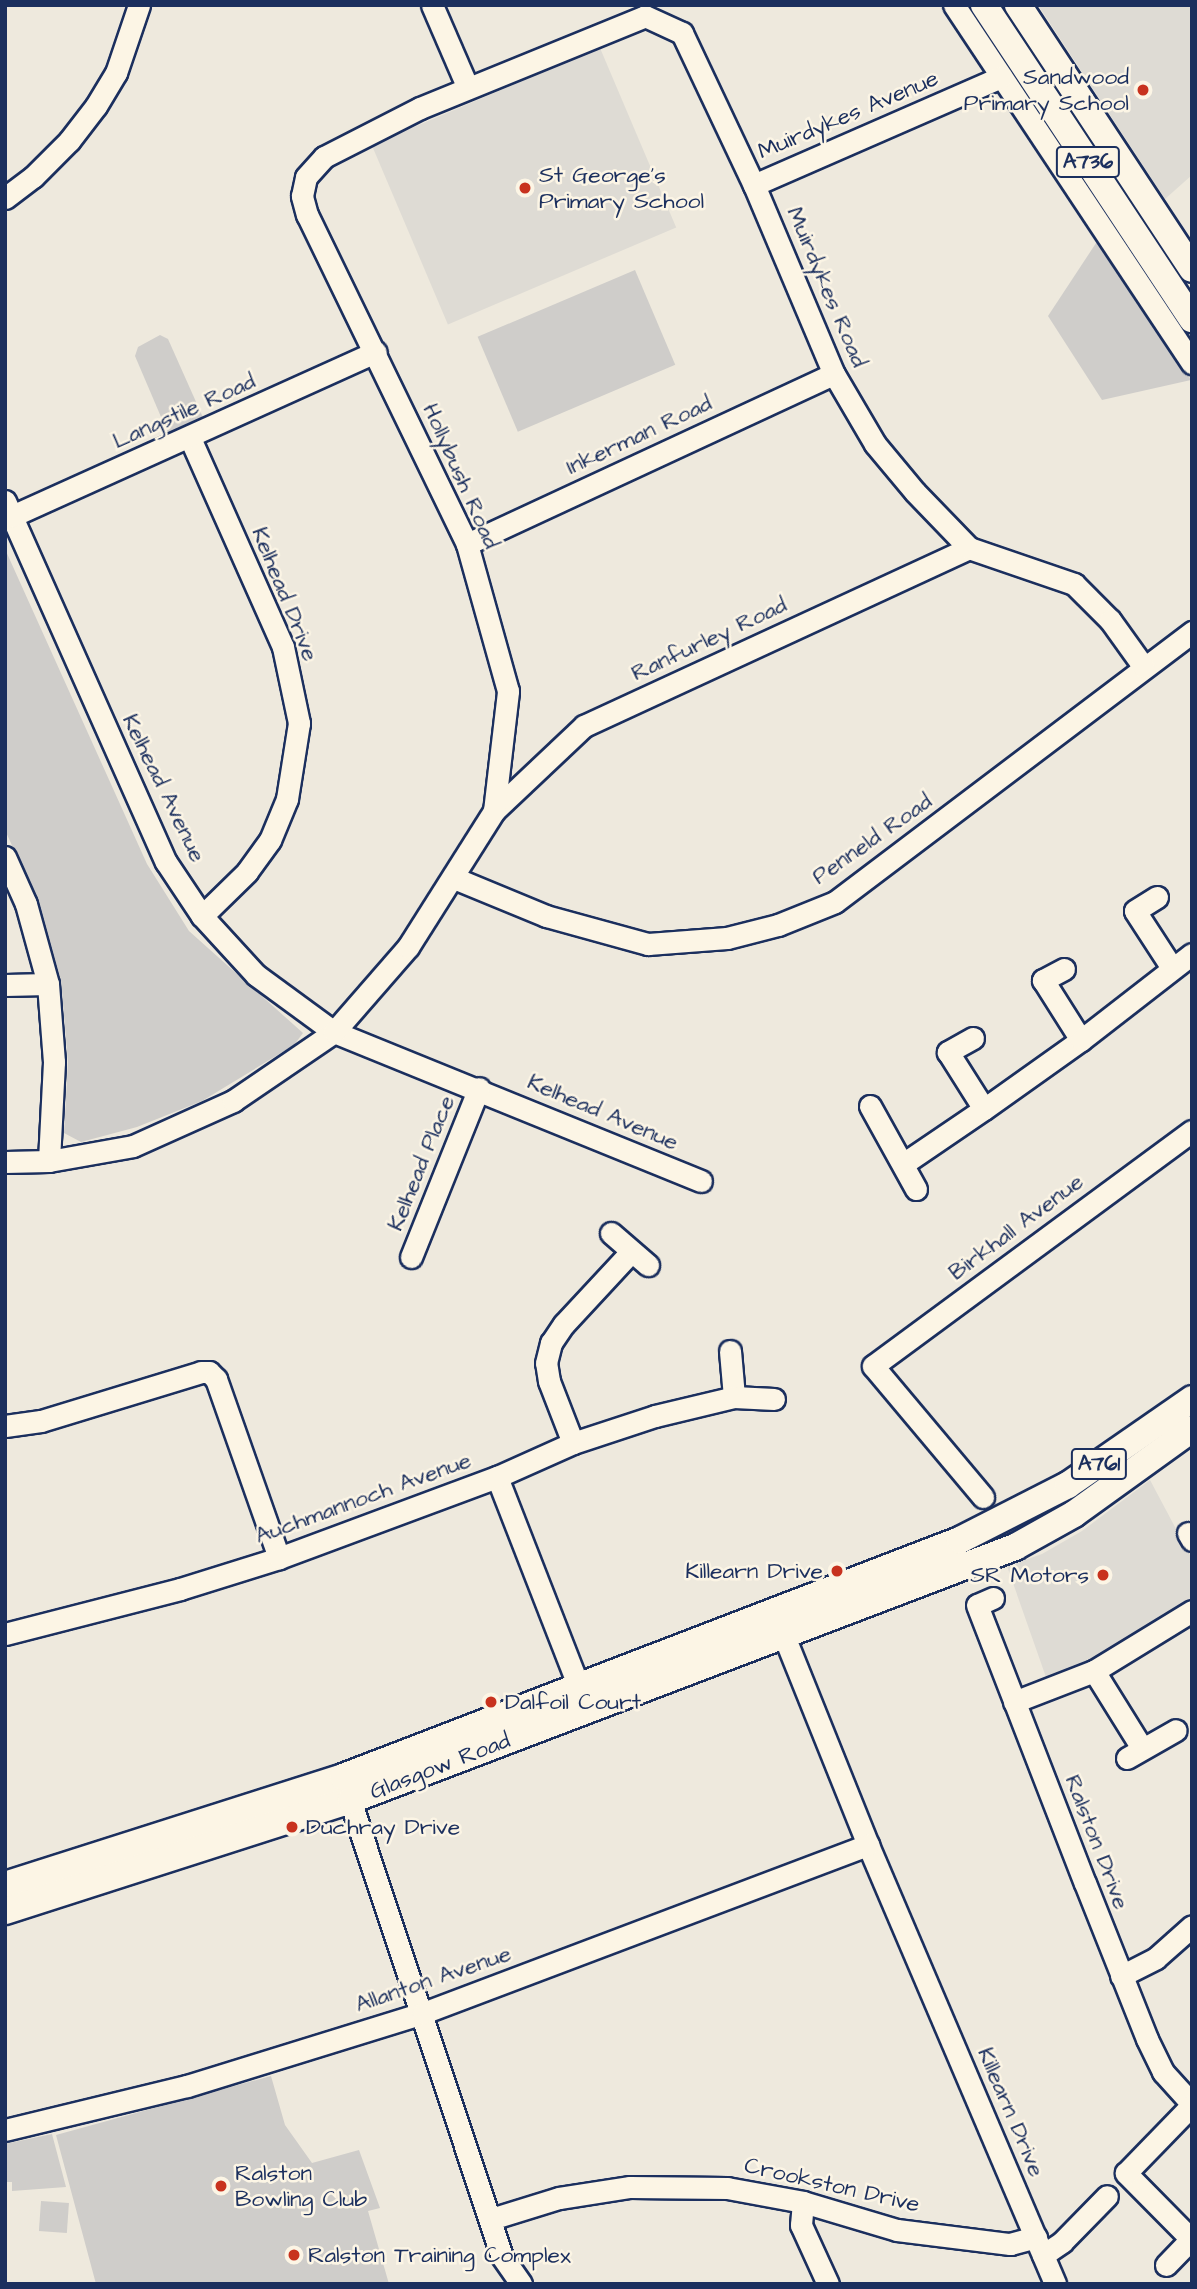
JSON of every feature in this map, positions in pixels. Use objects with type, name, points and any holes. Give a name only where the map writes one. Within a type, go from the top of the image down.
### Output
[{"type":"main road","name":"A736","points":[[984,5],[1192,319]]},
{"type":"main road","name":"A736","points":[[1018,5],[1192,269]]},
{"type":"main road","name":"A761","points":[[1120,1466],[1192,1399]]},
{"type":"main road","name":"A761","points":[[1120,1466],[1192,1429]]},
{"type":"main road","name":"Glasgow Road","points":[[780,1624],[1057,1492],[1120,1466]]},
{"type":"main road","name":"Glasgow Road","points":[[5,1911],[347,1789],[780,1624],[1025,1542],[1074,1514],[1120,1466]]},
{"type":"main road","name":"Glasgow Road","points":[[5,1885],[347,1789]]},
{"type":"street","points":[[5,198],[33,177],[69,141],[96,106],[116,73],[139,5]]},
{"type":"street","points":[[432,5],[468,88]]},
{"type":"street","points":[[954,5],[1192,363]]},
{"type":"street","name":"Muirdykes Road","points":[[468,88],[645,16],[682,33],[754,185],[834,374],[875,444],[915,492],[969,548],[1074,584],[1110,621],[1143,666]]},
{"type":"street","name":"Muirdykes Avenue","points":[[754,185],[1001,78]]},
{"type":"street","name":"Hollybush Road","points":[[5,1162],[49,1161],[133,1146],[233,1101],[334,1032],[408,947],[494,811],[508,691],[467,544],[376,352],[307,215],[302,196],[306,177],[324,157],[468,88]]},
{"type":"street","name":"Langstile Road","points":[[9,509],[190,438],[376,352]]},
{"type":"street","name":"Inkerman Road","points":[[467,544],[834,374]]},
{"type":"street","name":"Kelhead Drive","points":[[190,438],[283,647],[299,723],[287,799],[270,840],[247,872],[202,916]]},
{"type":"street","name":"Kelhead Avenue","points":[[9,509],[166,862],[202,916],[256,975],[334,1032],[479,1088],[701,1181]]},
{"type":"street","name":"Ranfurley Road","points":[[494,811],[584,726],[969,548]]},
{"type":"street","name":"Penneld Road","points":[[454,878],[546,916],[648,944],[727,938],[778,925],[835,902],[1143,666],[1192,632]]},
{"type":"street","points":[[5,857],[26,904],[48,984],[54,1062],[49,1161]]},
{"type":"street","points":[[1157,897],[1135,911],[1172,968]]},
{"type":"street","points":[[903,1164],[1081,1040],[1192,954]]},
{"type":"street","points":[[1064,969],[1043,980],[1081,1040]]},
{"type":"street","points":[[5,985],[48,984]]},
{"type":"street","points":[[973,1038],[948,1052],[984,1109]]},
{"type":"street","name":"Kelhead Place","points":[[411,1256],[479,1088]]},
{"type":"street","points":[[870,1107],[916,1189]]},
{"type":"street","name":"Birkhall Avenue","points":[[983,1497],[873,1366],[1192,1130]]},
{"type":"street","points":[[611,1233],[648,1265]]},
{"type":"street","points":[[573,1443],[549,1381],[546,1363],[551,1343],[564,1324],[631,1252]]},
{"type":"street","points":[[730,1351],[734,1397]]},
{"type":"street","points":[[5,1426],[41,1420],[201,1372],[209,1372],[216,1379],[279,1558]]},
{"type":"street","name":"Auchmannoch Avenue","points":[[5,1634],[180,1589],[279,1558],[497,1477],[573,1443],[699,1404],[734,1397],[774,1399]]},
{"type":"street","points":[[497,1477],[583,1698]]},
{"type":"street","name":"Ralston Drive","points":[[993,1598],[977,1605],[1121,1976],[1146,2039],[1164,2072],[1192,2104]]},
{"type":"street","points":[[1014,1702],[1094,1671],[1192,1611]]},
{"type":"street","name":"Killearn Drive","points":[[780,1624],[868,1845],[1055,2284]]},
{"type":"street","points":[[1094,1671],[1135,1753],[1176,1730]]},
{"type":"street","points":[[347,1789],[501,2255],[521,2284]]},
{"type":"street","name":"Allanton Avenue","points":[[5,2130],[187,2086],[423,2013],[868,1845]]},
{"type":"street","points":[[1121,1976],[1156,1958],[1192,1926]]},
{"type":"street","points":[[1166,2265],[1191,2239],[1126,2173],[1192,2104]]},
{"type":"street","name":"Crookston Drive","points":[[491,2219],[559,2198],[630,2187],[727,2188],[803,2202],[897,2230],[1040,2246],[1062,2242],[1107,2196]]},
{"type":"street","points":[[803,2202],[802,2225],[828,2284]]},
{"type":"shaded area","name":"Sandwood Primary School","points":[[1038,5],[1192,5],[1192,175],[1165,199]]},
{"type":"shaded area","name":"St George's Primary School","points":[[600,48],[676,227],[448,324],[372,145]]},
{"type":"shaded area","points":[[1102,234],[1191,380],[1102,400],[1048,316]]},
{"type":"shaded area","points":[[635,270],[675,365],[518,432],[478,337]]},
{"type":"shaded area","points":[[160,335],[168,339],[205,422],[170,438],[135,356],[138,347]]},
{"type":"shaded area","points":[[5,549],[147,864],[189,931],[303,1033],[294,1045],[202,1101],[137,1127],[81,1142],[64,1133],[68,1062],[61,980],[37,901],[5,830]]},
{"type":"shaded area","points":[[1150,1480],[1192,1559],[1192,1601],[1093,1662],[1047,1680],[1007,1566],[1042,1554],[1082,1531]]},
{"type":"shaded area","name":"Ralston Bowling Club","points":[[271,2076],[285,2125],[312,2163],[359,2150],[380,2208],[368,2211],[389,2284],[96,2284],[56,2135]]},
{"type":"shaded area","points":[[52,2134],[66,2187],[12,2191],[12,2182],[5,2182],[5,2144]]},
{"type":"shaded area","points":[[41,2201],[69,2203],[67,2233],[39,2231]]},
{"type":"place","name":"Sandwood Primary School","points":[[1143,90]]},
{"type":"place","name":"St George's Primary School","points":[[525,188]]},
{"type":"place","name":"Killearn Drive","points":[[837,1571]]},
{"type":"place","name":"SR Motors","points":[[1103,1575]]},
{"type":"place","name":"Dalfoil Court","points":[[491,1702]]},
{"type":"place","name":"Duchray Drive","points":[[292,1827]]},
{"type":"place","name":"Ralston Bowling Club","points":[[221,2186]]},
{"type":"place","name":"Ralston Training Complex","points":[[294,2255]]}]
